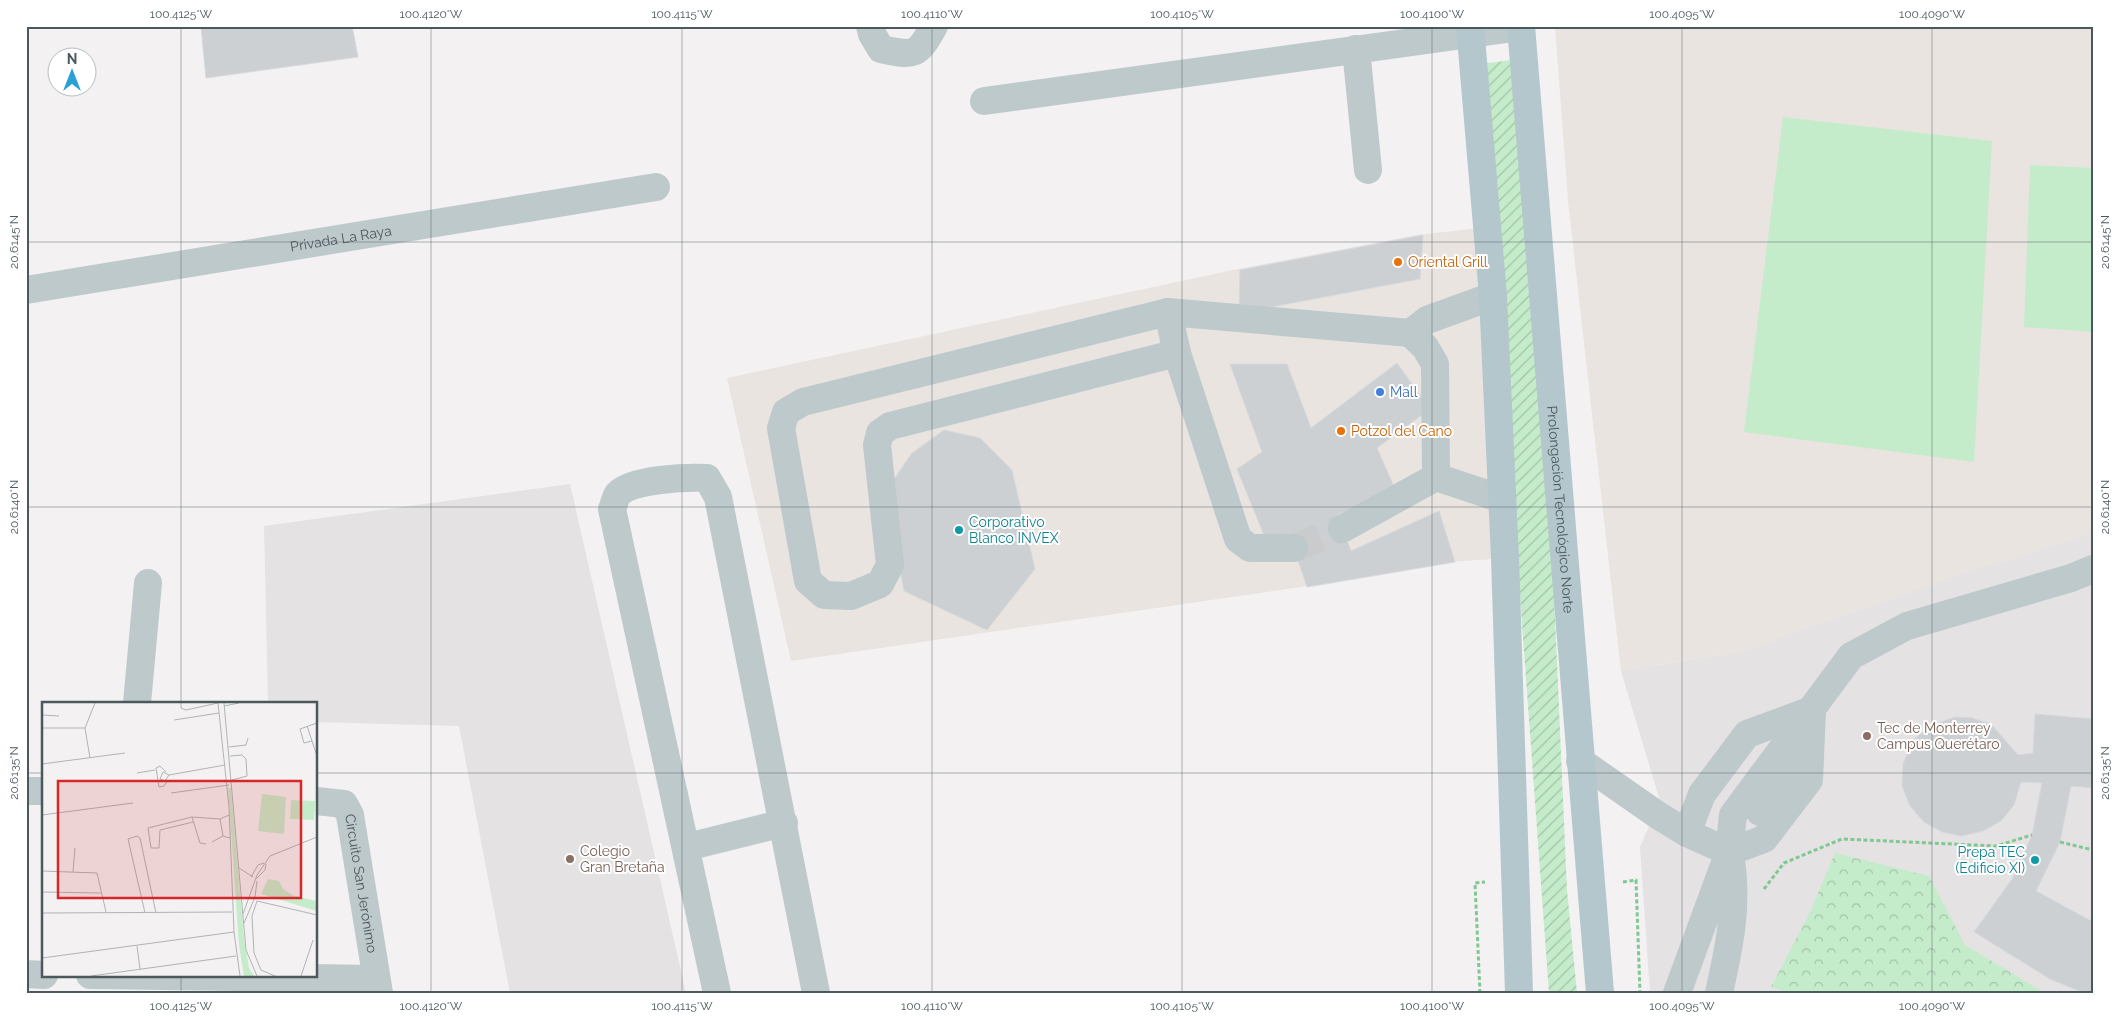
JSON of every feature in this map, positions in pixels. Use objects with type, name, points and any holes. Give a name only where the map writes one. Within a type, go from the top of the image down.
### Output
[{"type":"main road","name":"Prolongación Tecnológico Norte","points":[[1521,27],[1600,993]]},
{"type":"main road","points":[[1470,30],[1493,296],[1519,993]]},
{"type":"street","points":[[870,26],[872,34],[881,49],[907,55],[923,47],[934,26]]},
{"type":"street","points":[[984,101],[1356,49],[1470,30],[1521,27]]},
{"type":"street","points":[[1356,49],[1368,170]]},
{"type":"street","name":"Privada La Raya","points":[[26,290],[656,187]]},
{"type":"street","points":[[1410,333],[1427,320],[1493,296]]},
{"type":"street","points":[[1168,312],[1177,353],[1238,539],[1250,548],[1294,548]]},
{"type":"street","points":[[1177,353],[890,426],[880,433],[877,444],[890,565],[880,584],[851,596],[824,595],[808,580],[781,428],[786,412],[803,402],[1168,312],[1410,333],[1425,347],[1435,364],[1436,478]]},
{"type":"street","points":[[1076,335],[1086,377]]},
{"type":"street","points":[[717,993],[612,509],[618,494],[632,486],[686,477],[706,478],[718,497],[784,823],[816,993]]},
{"type":"street","points":[[1342,529],[1436,478],[1502,499]]},
{"type":"street","points":[[1678,993],[1729,852],[1733,815],[1852,656],[1907,626],[2071,578],[2093,569]]},
{"type":"street","points":[[137,702],[148,583]]},
{"type":"street","points":[[1687,833],[1702,794],[1747,734],[1812,710]]},
{"type":"street","points":[[1580,761],[1659,816],[1687,833],[1729,852],[1764,839],[1809,780],[1812,710]]},
{"type":"street","points":[[26,791],[42,791]]},
{"type":"street","name":"Circuito San Jerónimo","points":[[318,800],[344,804],[350,815],[378,986]]},
{"type":"street","points":[[686,847],[784,823]]},
{"type":"street","points":[[1719,993],[1732,930],[1734,885],[1729,852]]},
{"type":"street","points":[[26,974],[42,975]]},
{"type":"street","points":[[116,976],[378,986]]},
{"type":"path","points":[[1761,893],[1784,863],[1842,839],[1996,846],[2032,835]]},
{"type":"path","points":[[2060,842],[2093,850]]},
{"type":"path","points":[[1624,890],[1623,881],[1636,880],[1640,993]]},
{"type":"path","points":[[1480,993],[1475,883],[1485,882],[1485,892]]},
{"type":"shaded area","points":[[1555,26],[2093,26],[2093,533],[1967,572],[1740,652],[1621,671],[1568,201]]},
{"type":"shaded area","points":[[1489,227],[1505,558],[1449,562],[1301,587],[791,661],[727,378],[1233,270],[1417,235]]},
{"type":"shaded area","name":"Colegio Gran Bretaña","points":[[570,484],[686,993],[510,993],[459,726],[318,722],[318,702],[268,702],[264,526]]},
{"type":"shaded area","name":"Tec de Monterrey Campus Querétaro","points":[[2093,533],[2093,993],[1650,993],[1640,847],[1660,801],[1621,671],[1740,652],[1967,572]]},
{"type":"green space","points":[[1511,60],[1552,548],[1567,890],[1577,993],[1549,993],[1481,64]]},
{"type":"green space","points":[[1783,117],[1992,141],[1974,462],[1744,432]]},
{"type":"green space","points":[[2030,165],[2093,168],[2093,332],[2024,327]]},
{"type":"green space","points":[[1835,853],[1929,876],[1965,945],[2045,993],[1790,993],[1771,987],[1810,912]]},
{"type":"building","points":[[201,26],[352,26],[358,57],[206,78]]},
{"type":"building","points":[[1423,235],[1420,279],[1239,313],[1240,270]]},
{"type":"building","points":[[1397,363],[1430,409],[1377,448],[1395,489],[1337,515],[1351,551],[1439,511],[1455,562],[1307,587],[1289,534],[1266,540],[1237,469],[1262,452],[1230,364],[1287,364],[1311,428]]},
{"type":"building","name":"Corporativo Blanco INVEX","points":[[944,430],[980,438],[1012,470],[1035,569],[987,630],[904,591],[886,491],[912,453]]},
{"type":"building","name":"Prepa TEC (Edificio XI)","points":[[2035,714],[2093,719],[2093,788],[2071,786],[2060,842],[2036,891],[2093,922],[2093,993],[2084,993],[2050,979],[1974,932],[2012,879],[2032,835],[2042,783],[2021,782],[2014,805],[2001,821],[1983,831],[1961,836],[1942,832],[1924,822],[1910,806],[1902,786],[1903,764],[1912,741],[1930,726],[1955,717],[1972,718],[1991,724],[2018,755],[2033,753]]},
{"type":"tunnel","points":[[1294,548],[1342,529]]},
{"type":"place","name":"Oriental Grill","points":[[1398,262]]},
{"type":"place","name":"Mall","points":[[1380,392]]},
{"type":"place","name":"Potzol del Cano","points":[[1341,431]]},
{"type":"place","name":"Corporativo Blanco INVEX","points":[[959,530]]},
{"type":"place","name":"Tec de Monterrey Campus Querétaro","points":[[1867,736]]},
{"type":"place","name":"Colegio Gran Bretaña","points":[[570,859]]},
{"type":"place","name":"Prepa TEC (Edificio XI)","points":[[2035,860]]}]
